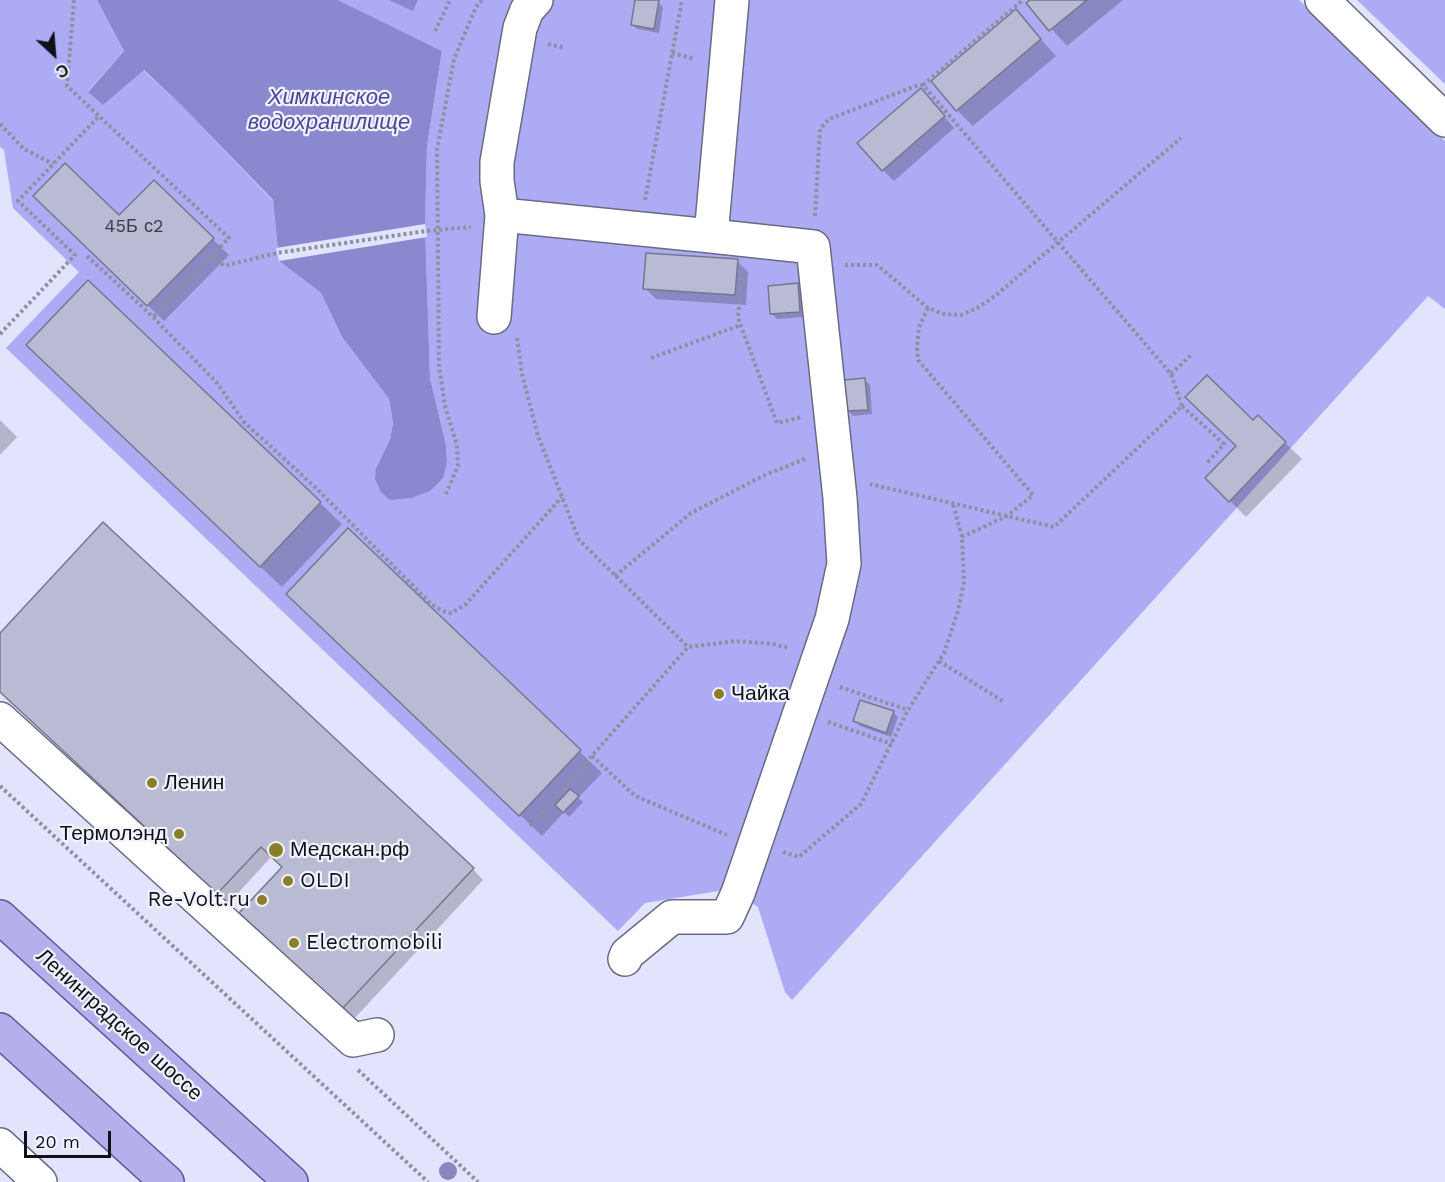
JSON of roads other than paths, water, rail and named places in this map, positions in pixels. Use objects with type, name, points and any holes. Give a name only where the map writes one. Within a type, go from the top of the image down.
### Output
[{"type":"main road","name":"Ленинградское шоссе","points":[[0,917],[291,1182]]},
{"type":"main road","points":[[0,1030],[167,1182]]},
{"type":"street","points":[[505,324],[502,215],[497,162],[520,28],[527,10],[536,0]]},
{"type":"street","points":[[711,236],[732,0]]},
{"type":"street","points":[[1322,0],[1445,120]]},
{"type":"street","points":[[502,215],[711,236],[814,256],[844,564],[832,619],[738,893],[727,917],[672,916],[627,954],[625,959]]},
{"type":"street","points":[[0,719],[353,1040],[377,1035]]},
{"type":"street","points":[[0,1145],[40,1182]]},
{"type":"water","name":"Химкинское водохранилище","points":[[97,0],[338,0],[442,51],[427,146],[425,224],[430,378],[446,445],[447,462],[443,478],[430,491],[411,498],[390,500],[381,492],[375,479],[376,468],[390,440],[393,423],[389,399],[342,337],[321,293],[279,261],[273,200],[144,70],[103,105],[88,92],[124,51]]},
{"type":"water","points":[[389,0],[418,0],[413,11]]},
{"type":"place","name":"Чайка","points":[[719,694]]},
{"type":"place","name":"Ленин","points":[[152,783]]},
{"type":"place","name":"Термолэнд","points":[[179,834]]},
{"type":"place","name":"Медскан.рф","points":[[276,850]]},
{"type":"place","name":"OLDI","points":[[288,881]]},
{"type":"place","name":"Re-Volt.ru","points":[[262,900]]},
{"type":"place","name":"Electromobili","points":[[294,943]]}]
